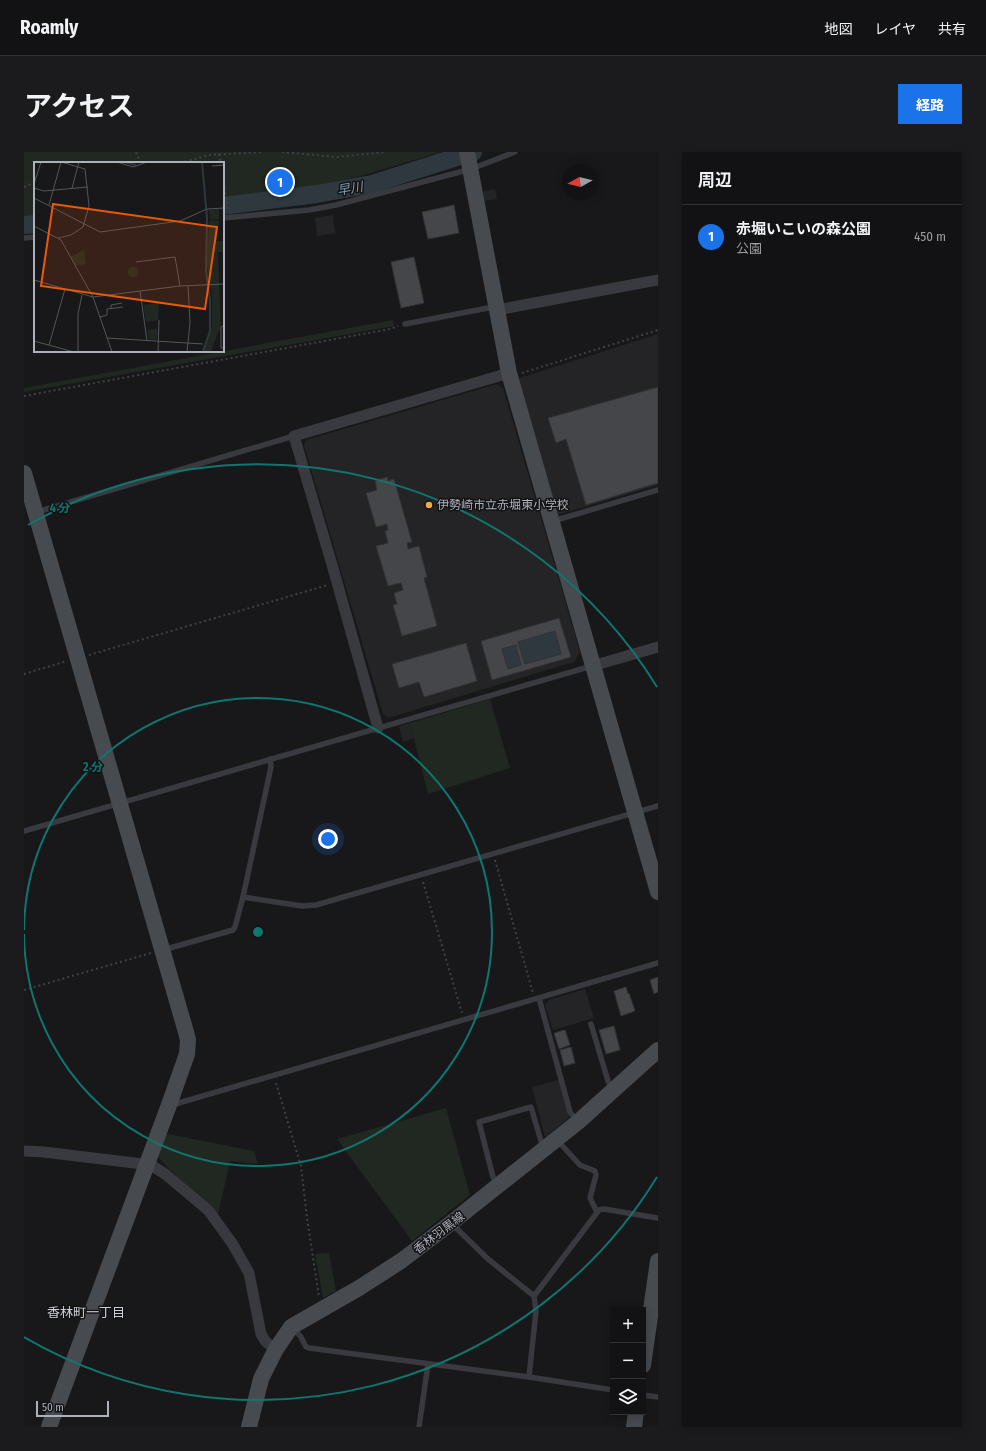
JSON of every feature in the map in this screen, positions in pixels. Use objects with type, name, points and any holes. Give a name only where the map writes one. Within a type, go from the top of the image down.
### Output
[{"type":"street","points":[[469,161],[509,373],[658,892]]},
{"type":"street","points":[[497,310],[658,280]]},
{"type":"street","points":[[378,728],[294,436],[509,373]]},
{"type":"street","points":[[24,473],[188,1040],[185,1062],[49,1427]]},
{"type":"street","points":[[592,666],[658,647]]},
{"type":"street","name":"香林羽黒線","points":[[249,1427],[261,1379],[276,1348],[291,1327],[359,1288],[401,1261],[578,1122],[658,1050]]},
{"type":"street","points":[[24,1151],[44,1152],[147,1165],[155,1167],[165,1174],[208,1210],[232,1243],[249,1273],[261,1334],[266,1342],[276,1348]]},
{"type":"street","points":[[646,1344],[658,1261]]},
{"type":"street","points":[[634,1427],[636,1415]]},
{"type":"lane","points":[[224,218],[309,210],[336,205],[469,161],[515,152]]},
{"type":"lane","points":[[24,238],[34,237]]},
{"type":"lane","points":[[406,324],[488,308],[497,310]]},
{"type":"lane","points":[[35,513],[294,436]]},
{"type":"lane","points":[[551,521],[658,490]]},
{"type":"lane","points":[[24,831],[592,666]]},
{"type":"lane","points":[[163,950],[233,930],[243,897],[271,767],[270,759]]},
{"type":"lane","points":[[243,897],[302,906],[316,905],[658,806]]},
{"type":"lane","points":[[169,1106],[658,964]]},
{"type":"lane","points":[[537,999],[570,1112],[578,1122]]},
{"type":"lane","points":[[590,1024],[608,1081],[614,1090]]},
{"type":"lane","points":[[498,1186],[493,1177],[479,1122],[531,1107],[541,1141],[551,1144],[580,1165],[595,1171],[596,1175],[590,1198],[597,1212]]},
{"type":"lane","points":[[534,1296],[599,1210],[604,1209],[658,1218]]},
{"type":"lane","points":[[451,1223],[488,1259],[534,1296],[536,1311],[529,1377]]},
{"type":"lane","points":[[291,1327],[297,1332],[306,1347],[309,1348],[529,1377],[610,1390]]},
{"type":"lane","points":[[419,1427],[428,1364]]},
{"type":"lane","points":[[646,1395],[658,1397]]},
{"type":"path","points":[[136,152],[140,162]]},
{"type":"path","points":[[184,162],[209,155],[262,152]]},
{"type":"path","points":[[282,152],[337,157],[387,152]]},
{"type":"path","points":[[219,154],[221,162]]},
{"type":"path","points":[[24,187],[34,182]]},
{"type":"path","points":[[224,182],[229,214]]},
{"type":"path","points":[[24,396],[390,329],[406,324]]},
{"type":"path","points":[[509,373],[521,373],[658,330]]},
{"type":"path","points":[[24,674],[337,582]]},
{"type":"path","points":[[493,854],[537,999]]},
{"type":"path","points":[[421,875],[464,1020]]},
{"type":"path","points":[[24,990],[163,950]]},
{"type":"path","points":[[274,1075],[294,1138],[301,1166],[307,1218],[322,1310]]},
{"type":"shaded area","points":[[24,152],[441,152],[361,176],[314,187],[224,197],[224,162],[34,162],[34,216],[24,217]]},
{"type":"shaded area","points":[[495,189],[497,199],[484,201],[482,192]]},
{"type":"shaded area","points":[[333,215],[335,233],[317,236],[315,218]]},
{"type":"shaded area","points":[[393,320],[394,326],[24,392],[24,388]]},
{"type":"shaded area","points":[[658,334],[658,485],[558,515],[517,384],[520,378]]},
{"type":"shaded area","name":"伊勢崎市立赤堀東小学校","points":[[497,384],[503,388],[580,652],[574,662],[388,718],[383,714],[304,445],[306,440]]},
{"type":"shaded area","points":[[555,631],[561,654],[525,664],[518,642]]},
{"type":"shaded area","points":[[516,645],[521,665],[508,669],[502,649]]},
{"type":"shaded area","points":[[490,699],[510,768],[428,794],[410,723]]},
{"type":"shaded area","points":[[410,723],[414,738],[403,742],[399,726]]},
{"type":"shaded area","points":[[585,989],[594,1018],[553,1030],[545,1005],[549,1000]]},
{"type":"shaded area","points":[[559,1080],[569,1118],[545,1137],[532,1087]]},
{"type":"shaded area","points":[[446,1108],[470,1195],[412,1241],[337,1139]]},
{"type":"shaded area","points":[[163,1133],[254,1151],[258,1164],[230,1161],[218,1215],[168,1168],[155,1153]]},
{"type":"shaded area","points":[[329,1253],[336,1291],[323,1298],[315,1254]]},
{"type":"building","points":[[454,205],[459,233],[428,239],[422,212]]},
{"type":"building","points":[[414,257],[424,303],[401,308],[391,262]]},
{"type":"building","points":[[658,387],[658,483],[586,505],[566,439],[556,443],[548,418]]},
{"type":"building","points":[[387,477],[388,481],[394,479],[412,542],[407,543],[408,549],[419,546],[427,577],[424,578],[437,626],[402,636],[393,605],[397,604],[394,593],[403,590],[401,583],[388,586],[376,546],[388,543],[385,531],[388,530],[387,524],[376,527],[366,493],[377,490],[375,481]]},
{"type":"building","points":[[559,618],[571,657],[492,680],[481,641]],"holes":[[[555,631],[561,654],[525,664],[518,642]],[[516,645],[521,665],[508,669],[502,649]]]},
{"type":"building","points":[[466,643],[477,681],[424,697],[419,682],[399,688],[392,664]]},
{"type":"building","points":[[658,977],[658,992],[654,994],[650,980]]},
{"type":"building","points":[[626,987],[635,1011],[621,1016],[614,991]]},
{"type":"building","points":[[614,1026],[620,1050],[606,1054],[599,1030]]},
{"type":"building","points":[[565,1030],[570,1045],[559,1049],[554,1033]]},
{"type":"building","points":[[571,1047],[575,1063],[564,1066],[560,1050]]},
{"type":"waterway","name":"早川","points":[[224,206],[317,194],[372,184],[473,152]]},
{"type":"waterway","name":"早川","points":[[24,225],[34,224]]},
{"type":"place","name":"赤堀いこいの森公園","points":[[280,182]]},
{"type":"place","name":"伊勢崎市立赤堀東小学校","points":[[429,505]]},
{"type":"district","name":"香林町一丁目","points":[[86,1312]]}]
